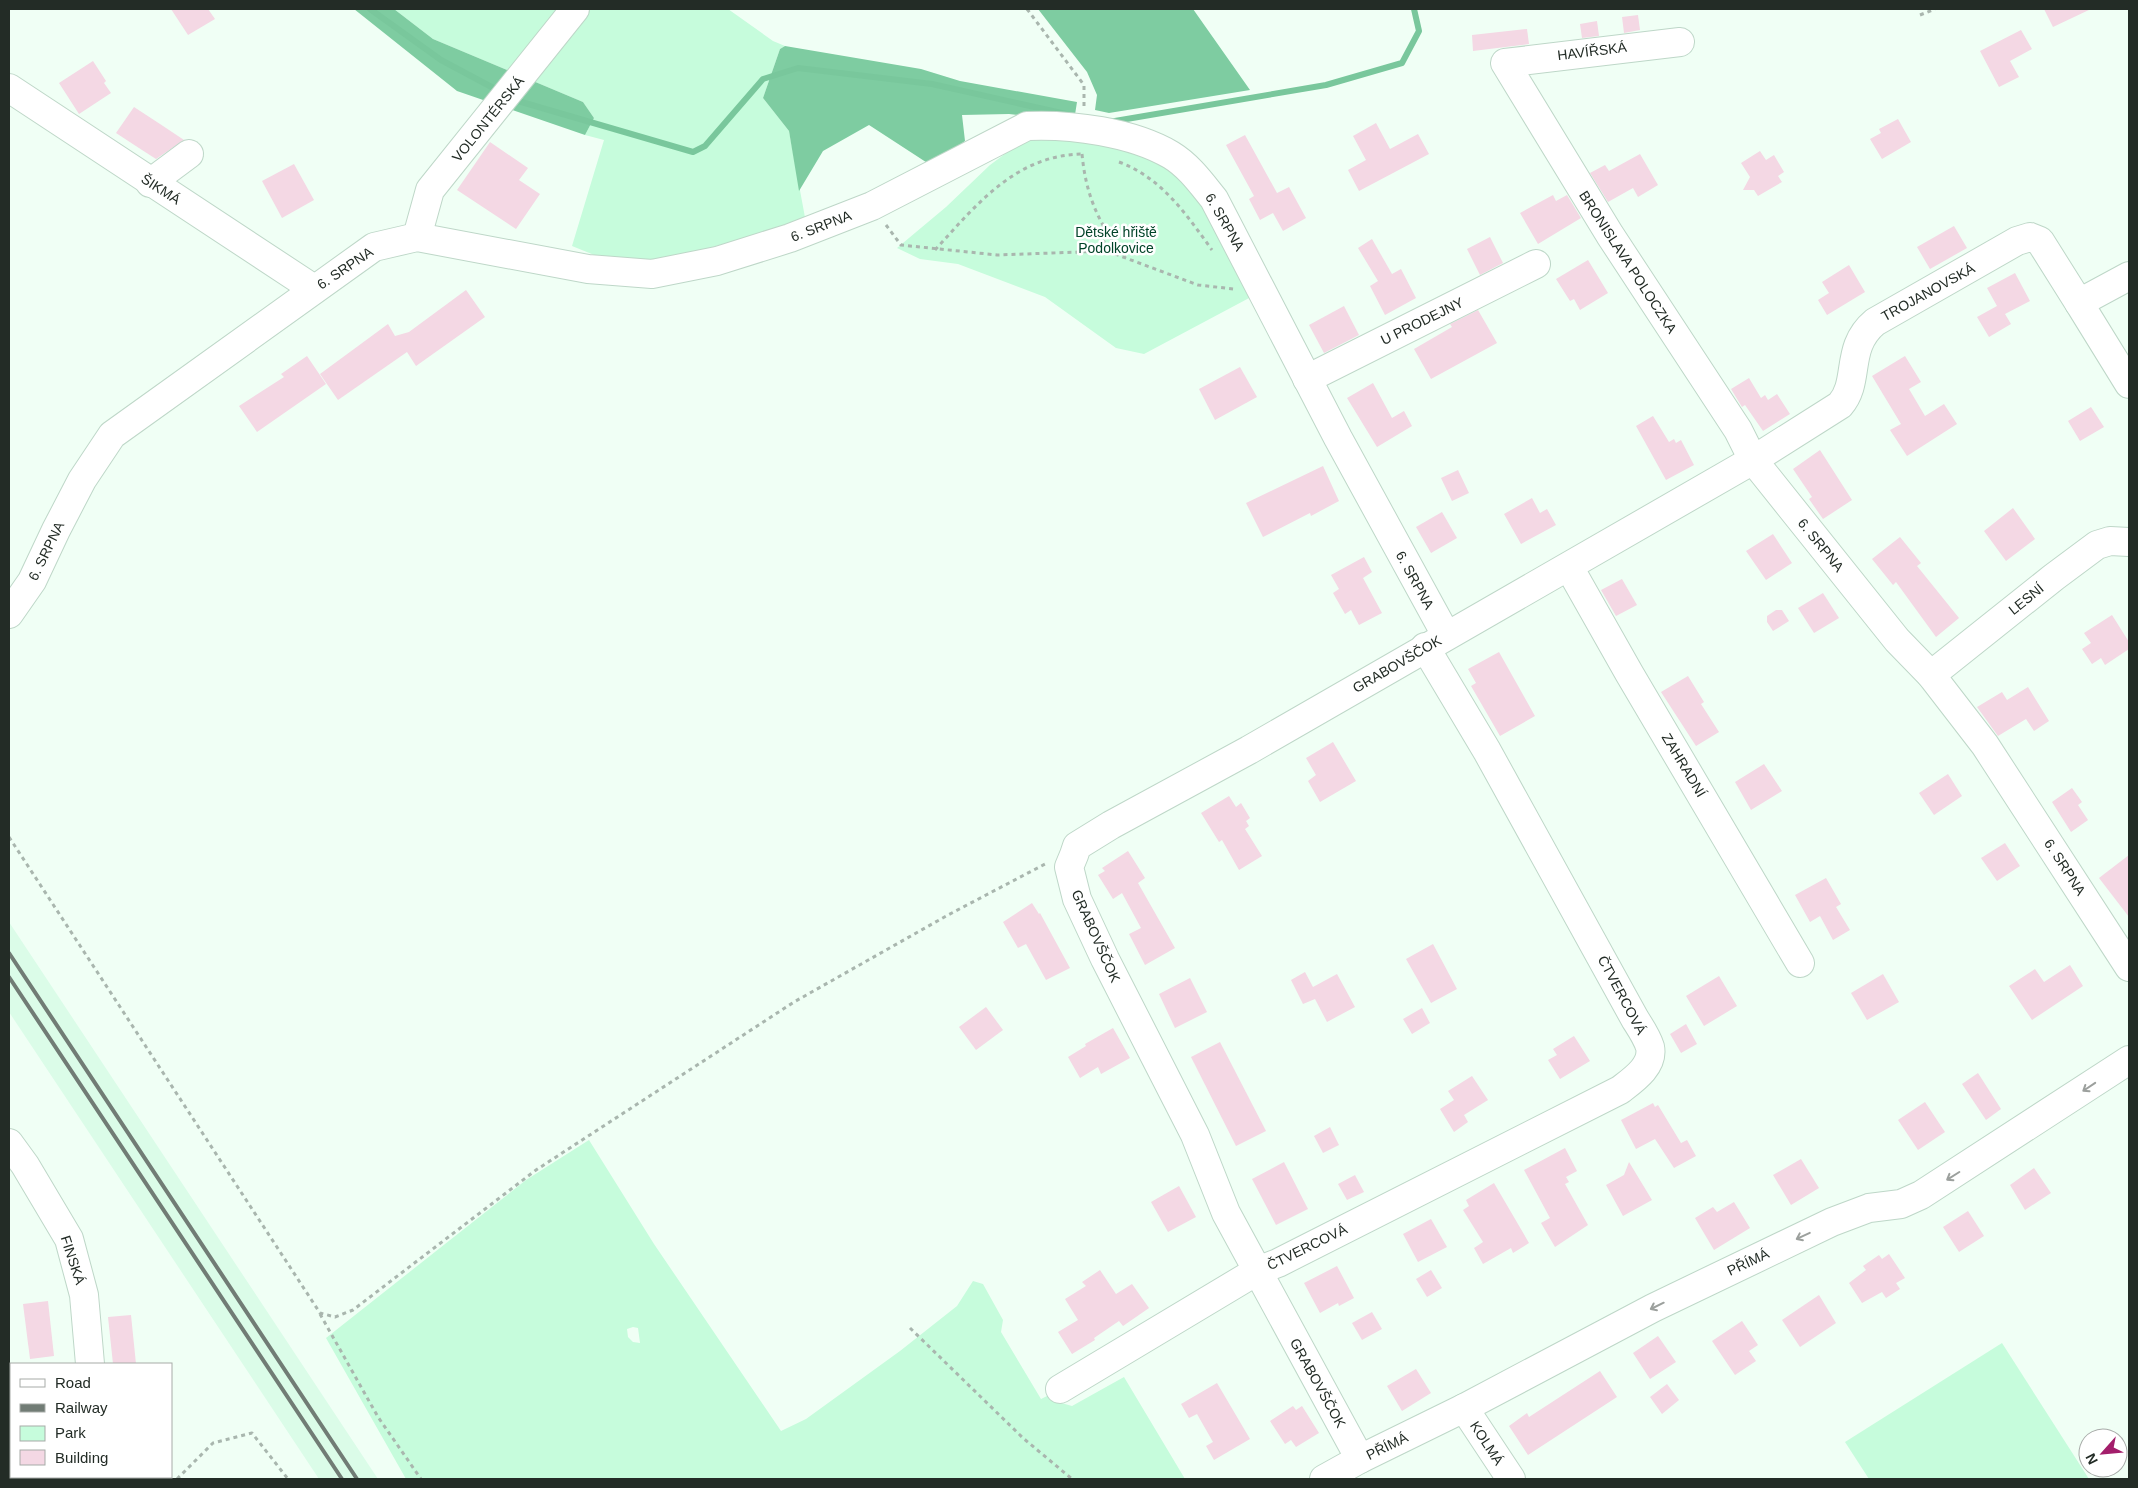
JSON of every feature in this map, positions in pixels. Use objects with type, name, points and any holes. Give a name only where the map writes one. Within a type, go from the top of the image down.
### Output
[{"type":"street","name":"VOLONTÉRSKÁ","points":[[417,236],[430,190],[574,9]]},
{"type":"street","name":"HAVÍŘSKÁ","points":[[1505,63],[1680,42]]},
{"type":"street","name":"BRONISLAVA POLOCZKA","points":[[1505,63],[1586,198],[1738,430],[1753,460]]},
{"type":"street","name":"ŠIKMÁ","points":[[9,88],[150,183],[314,289]]},
{"type":"street","name":"6. SRPNA","points":[[9,614],[32,581],[78,488],[112,435],[374,247],[417,236],[588,269],[652,274],[726,258],[790,238],[862,210],[1027,126],[1086,142],[1134,140],[1153,147],[1171,156],[1194,174],[1214,199],[1247,288],[1308,379],[1402,558],[1436,641]]},
{"type":"street","points":[[150,183],[189,154]]},
{"type":"street","name":"TROJANOVSKÁ","points":[[1753,460],[1840,405],[1849,396],[1857,345],[1871,326],[2017,241],[2030,237],[2040,241],[2129,384]]},
{"type":"street","name":"U PRODEJNY","points":[[1308,379],[1536,264]]},
{"type":"street","points":[[2078,303],[2129,276]]},
{"type":"street","name":"6. SRPNA","points":[[1753,460],[1897,640],[1932,675],[1985,746],[2129,966]]},
{"type":"street","points":[[1436,641],[1569,567],[1753,460]]},
{"type":"street","name":"LESNÍ","points":[[1932,675],[2097,545],[2110,541],[2129,542]]},
{"type":"street","name":"ZAHRADNÍ","points":[[1569,567],[1629,673],[1800,962]]},
{"type":"street","name":"GRABOVŠČOK","points":[[1360,1459],[1226,1213],[1195,1135],[1130,1010],[1077,899],[1069,867],[1077,846],[1111,825],[1248,750],[1436,641]]},
{"type":"street","name":"ČTVERCOVÁ","points":[[1257,1271],[1278,1263],[1620,1090],[1639,1076],[1647,1063],[1650,1048],[1487,751],[1436,641]]},
{"type":"street","name":"PŘÍMÁ","points":[[1360,1459],[1464,1408],[1653,1308],[1832,1222],[1869,1208],[1901,1204],[1921,1195],[2129,1060]]},
{"type":"street","name":"FINSKÁ","points":[[9,1143],[17,1170],[69,1240],[84,1295],[90,1363]]},
{"type":"street","points":[[1060,1389],[1257,1271]]},
{"type":"street","name":"KOLMÁ","points":[[1464,1408],[1511,1479]]},
{"type":"street","points":[[1324,1479],[1360,1459]]},
{"type":"path","points":[[1027,9],[1084,85],[1086,142],[1093,206],[1107,235],[1126,258]]},
{"type":"path","points":[[1920,15],[1935,9]]},
{"type":"path","points":[[936,250],[981,200],[1005,180],[1033,164],[1062,154],[1086,142]]},
{"type":"path","points":[[1116,160],[1139,169],[1178,203],[1216,256]]},
{"type":"path","points":[[1099,251],[1107,235]]},
{"type":"path","points":[[901,244],[936,250],[997,255],[1107,251],[1198,285],[1247,288]]},
{"type":"path","points":[[1232,283],[1247,288]]},
{"type":"path","points":[[9,836],[320,1313],[378,1417],[422,1479]]},
{"type":"path","points":[[320,1313],[335,1317],[353,1310],[536,1170],[794,1002],[948,915],[1045,864],[1074,855]]},
{"type":"path","points":[[910,1328],[1023,1438],[1072,1479]]},
{"type":"path","points":[[176,1479],[212,1443],[252,1433],[288,1479]]},
{"type":"shaded area","points":[[9,922],[378,1479],[319,1479],[9,1012]]},
{"type":"green space","points":[[354,9],[394,9],[433,39],[583,102],[594,118],[585,135],[457,91]]},
{"type":"green space","points":[[394,9],[728,9],[773,41],[785,46],[780,49],[763,98],[789,131],[809,239],[780,229],[648,264],[609,261],[572,246],[604,140],[585,135],[594,118],[583,102],[433,39]]},
{"type":"green space","points":[[1038,9],[1193,9],[1250,90],[1109,113],[1095,110],[1097,95],[1087,72]]},
{"type":"green space","points":[[785,46],[921,69],[960,81],[1077,102],[1074,121],[1009,114],[962,115],[965,141],[932,166],[869,125],[823,151],[799,191],[789,131],[763,98],[780,49]]},
{"type":"green space","name":"Dětské hřiště Podolkovice","points":[[1059,135],[1119,143],[1170,168],[1205,199],[1251,297],[1144,354],[1116,348],[1045,297],[958,264],[920,259],[897,248],[946,207],[990,165],[1021,142]]},
{"type":"green space","points":[[589,1140],[654,1244],[781,1431],[806,1419],[900,1351],[957,1306],[973,1281],[983,1284],[1003,1320],[1001,1332],[1041,1399],[1053,1393],[1058,1402],[1072,1406],[1124,1377],[1185,1479],[406,1479],[326,1338],[526,1180]],"holes":[[[638,1328],[640,1343],[633,1342],[628,1337],[627,1329]]]},
{"type":"green space","points":[[2002,1343],[2078,1462],[2078,1478],[2089,1479],[1869,1479],[1845,1442]]},
{"type":"building","points":[[171,9],[208,9],[215,19],[188,35]]},
{"type":"building","points":[[2044,9],[2091,9],[2053,27]]},
{"type":"building","points":[[1638,15],[1640,30],[1624,33],[1622,17]]},
{"type":"building","points":[[1597,21],[1599,36],[1582,38],[1580,24]]},
{"type":"building","points":[[1527,29],[1529,44],[1473,51],[1472,35]]},
{"type":"building","points":[[2021,30],[2032,49],[2010,61],[2019,77],[1999,87],[1980,51]]},
{"type":"building","points":[[93,61],[106,81],[104,83],[111,93],[79,114],[59,83]]},
{"type":"building","points":[[134,107],[184,140],[156,159],[116,133]]},
{"type":"building","points":[[1898,119],[1911,142],[1882,159],[1870,139],[1881,133],[1879,129]]},
{"type":"building","points":[[1376,123],[1390,149],[1418,134],[1429,154],[1359,191],[1348,170],[1366,160],[1353,136]]},
{"type":"building","points":[[1245,135],[1277,193],[1289,187],[1306,218],[1283,231],[1273,213],[1260,220],[1249,199],[1254,196],[1226,145]]},
{"type":"building","points":[[490,142],[528,168],[519,180],[540,194],[516,229],[457,190]]},
{"type":"building","points":[[1760,151],[1766,160],[1774,155],[1784,172],[1778,176],[1782,182],[1758,196],[1754,190],[1743,190],[1750,177],[1741,163]]},
{"type":"building","points":[[1640,154],[1658,185],[1638,197],[1633,188],[1608,202],[1590,173],[1605,165],[1609,171]]},
{"type":"building","points":[[294,164],[314,200],[282,218],[262,181]]},
{"type":"building","points":[[1553,195],[1556,201],[1567,195],[1581,218],[1538,244],[1520,213]]},
{"type":"building","points":[[1954,226],[1967,248],[1930,269],[1917,247]]},
{"type":"building","points":[[1490,237],[1503,263],[1480,275],[1467,249]]},
{"type":"building","points":[[1372,239],[1392,274],[1401,269],[1416,298],[1385,315],[1370,286],[1378,281],[1358,248]]},
{"type":"building","points":[[1588,260],[1608,293],[1580,310],[1574,299],[1570,301],[1556,279]]},
{"type":"building","points":[[1849,265],[1865,292],[1827,315],[1818,300],[1829,293],[1822,282]]},
{"type":"building","points":[[2015,273],[2030,301],[2005,314],[2011,324],[1989,337],[1977,317],[1997,306],[1987,288]]},
{"type":"building","points":[[466,290],[485,317],[416,366],[407,352],[338,400],[320,374],[388,324],[395,336],[409,332]]},
{"type":"building","points":[[1344,306],[1359,335],[1324,353],[1309,325]]},
{"type":"building","points":[[1478,310],[1497,343],[1431,379],[1414,349],[1452,327],[1450,324]]},
{"type":"building","points":[[307,356],[326,384],[257,432],[239,406],[284,377],[281,374]]},
{"type":"building","points":[[1905,356],[1921,382],[1909,389],[1925,416],[1944,404],[1957,424],[1907,456],[1890,430],[1901,424],[1872,376]]},
{"type":"building","points":[[1240,367],[1257,397],[1215,420],[1199,389]]},
{"type":"building","points":[[1749,378],[1761,398],[1765,395],[1768,400],[1777,394],[1790,414],[1763,431],[1745,405],[1742,407],[1731,389]]},
{"type":"building","points":[[1373,383],[1392,418],[1404,411],[1412,426],[1377,447],[1347,398]]},
{"type":"building","points":[[2091,407],[2104,427],[2080,441],[2068,421]]},
{"type":"building","points":[[1653,416],[1669,442],[1674,439],[1676,443],[1681,440],[1694,465],[1666,480],[1636,426]]},
{"type":"building","points":[[1820,450],[1852,500],[1823,519],[1809,499],[1812,497],[1793,469]]},
{"type":"building","points":[[1323,466],[1339,501],[1311,516],[1310,513],[1263,537],[1246,503]]},
{"type":"building","points":[[1458,470],[1469,493],[1452,501],[1441,478]]},
{"type":"building","points":[[1532,498],[1540,513],[1547,509],[1556,525],[1521,544],[1504,514]]},
{"type":"building","points":[[2013,508],[2035,539],[2006,561],[1984,531]]},
{"type":"building","points":[[1442,512],[1457,538],[1431,553],[1416,527]]},
{"type":"building","points":[[1773,534],[1792,563],[1766,580],[1746,551]]},
{"type":"building","points":[[1900,537],[1921,563],[1917,566],[1959,618],[1936,637],[1896,582],[1893,585],[1872,559]]},
{"type":"building","points":[[1364,557],[1372,572],[1363,578],[1382,613],[1359,625],[1351,610],[1345,614],[1333,593],[1339,589],[1331,575]]},
{"type":"building","points":[[1622,579],[1637,605],[1616,616],[1601,590]]},
{"type":"building","points":[[1823,593],[1839,618],[1814,633],[1798,608]]},
{"type":"building","points":[[1776,610],[1782,610],[1789,621],[1773,631],[1767,622],[1767,616]]},
{"type":"building","points":[[2112,615],[2129,642],[2129,649],[2105,665],[2101,658],[2092,664],[2082,649],[2091,643],[2084,633]]},
{"type":"building","points":[[1499,652],[1535,716],[1500,736],[1471,686],[1476,683],[1468,669]]},
{"type":"building","points":[[1688,676],[1704,702],[1701,704],[1719,732],[1696,746],[1661,692]]},
{"type":"building","points":[[2028,687],[2049,721],[2034,731],[2026,719],[1998,736],[1977,707],[2002,692],[2007,700]]},
{"type":"building","points":[[1333,742],[1356,781],[1320,802],[1308,781],[1316,775],[1306,758]]},
{"type":"building","points":[[1764,764],[1782,791],[1751,810],[1735,782]]},
{"type":"building","points":[[1948,774],[1962,796],[1934,815],[1919,793]]},
{"type":"building","points":[[2072,788],[2082,802],[2078,805],[2088,820],[2071,832],[2052,802]]},
{"type":"building","points":[[1229,796],[1236,807],[1241,803],[1250,818],[1246,821],[1249,826],[1245,829],[1262,856],[1239,870],[1222,840],[1219,842],[1201,813]]},
{"type":"building","points":[[2005,843],[2020,866],[1997,881],[1981,858]]},
{"type":"building","points":[[1128,851],[1145,878],[1138,883],[1175,948],[1145,965],[1129,934],[1141,928],[1122,893],[1113,899],[1098,875],[1105,871],[1102,868]]},
{"type":"building","points":[[2129,855],[2129,917],[2099,878]]},
{"type":"building","points":[[1826,878],[1841,904],[1836,907],[1850,930],[1833,940],[1820,916],[1810,922],[1795,895]]},
{"type":"building","points":[[1032,903],[1040,913],[1070,968],[1046,980],[1026,944],[1018,948],[1003,922]]},
{"type":"building","points":[[1433,944],[1457,989],[1431,1003],[1406,959]]},
{"type":"building","points":[[2070,965],[2083,986],[2032,1020],[2009,986],[2035,969],[2044,982]]},
{"type":"building","points":[[1305,972],[1313,987],[1337,974],[1355,1007],[1327,1022],[1315,999],[1303,1004],[1291,980]]},
{"type":"building","points":[[1883,974],[1899,1002],[1867,1020],[1851,993]]},
{"type":"building","points":[[1719,976],[1737,1006],[1704,1026],[1686,996]]},
{"type":"building","points":[[1190,978],[1207,1012],[1175,1028],[1159,994]]},
{"type":"building","points":[[986,1007],[1003,1030],[976,1050],[959,1027]]},
{"type":"building","points":[[1422,1008],[1430,1023],[1412,1034],[1403,1019]]},
{"type":"building","points":[[1686,1024],[1697,1044],[1681,1053],[1670,1034]]},
{"type":"building","points":[[1113,1028],[1130,1058],[1101,1074],[1098,1067],[1080,1078],[1068,1057],[1086,1046],[1085,1044]]},
{"type":"building","points":[[1574,1036],[1590,1061],[1560,1079],[1548,1060],[1557,1055],[1553,1049]]},
{"type":"building","points":[[1220,1042],[1266,1131],[1236,1146],[1191,1057]]},
{"type":"building","points":[[1978,1073],[2001,1109],[1986,1120],[1962,1084]]},
{"type":"building","points":[[1472,1076],[1488,1100],[1464,1115],[1468,1122],[1454,1132],[1440,1109],[1454,1100],[1448,1091]]},
{"type":"building","points":[[1925,1102],[1945,1132],[1918,1150],[1898,1120]]},
{"type":"building","points":[[1653,1103],[1655,1107],[1658,1105],[1681,1143],[1687,1140],[1696,1156],[1674,1168],[1655,1139],[1636,1149],[1621,1120]]},
{"type":"building","points":[[1330,1127],[1339,1145],[1323,1153],[1314,1136]]},
{"type":"building","points":[[1565,1148],[1577,1171],[1566,1177],[1569,1182],[1565,1184],[1588,1225],[1555,1247],[1541,1223],[1550,1218],[1524,1170]]},
{"type":"building","points":[[1801,1159],[1819,1188],[1791,1205],[1773,1175]]},
{"type":"building","points":[[1284,1162],[1308,1209],[1276,1225],[1252,1179]]},
{"type":"building","points":[[1629,1162],[1652,1200],[1623,1216],[1606,1185],[1624,1175]]},
{"type":"building","points":[[2034,1168],[2051,1193],[2025,1210],[2010,1185]]},
{"type":"building","points":[[1355,1175],[1364,1192],[1347,1200],[1338,1184]]},
{"type":"building","points":[[1494,1183],[1529,1243],[1513,1253],[1511,1248],[1483,1264],[1474,1248],[1483,1242],[1463,1210],[1469,1206],[1466,1200]]},
{"type":"building","points":[[1179,1186],[1196,1217],[1168,1232],[1151,1202]]},
{"type":"building","points":[[1734,1202],[1750,1228],[1714,1250],[1695,1218],[1713,1207],[1717,1212]]},
{"type":"building","points":[[1968,1211],[1984,1236],[1959,1252],[1943,1227]]},
{"type":"building","points":[[1431,1219],[1447,1247],[1418,1262],[1403,1234]]},
{"type":"building","points":[[1889,1254],[1905,1278],[1896,1283],[1900,1289],[1886,1298],[1882,1292],[1862,1303],[1849,1283],[1866,1270],[1863,1266],[1879,1255],[1882,1259]]},
{"type":"building","points":[[1337,1266],[1354,1298],[1339,1306],[1338,1303],[1320,1313],[1304,1283]]},
{"type":"building","points":[[1100,1270],[1116,1294],[1132,1284],[1149,1308],[1123,1326],[1119,1321],[1094,1338],[1095,1340],[1072,1354],[1058,1332],[1078,1320],[1065,1299],[1086,1286],[1082,1282]]},
{"type":"building","points":[[1431,1270],[1442,1288],[1427,1297],[1416,1279]]},
{"type":"building","points":[[1819,1295],[1836,1323],[1800,1347],[1782,1320]]},
{"type":"building","points":[[48,1301],[54,1356],[30,1359],[23,1304]]},
{"type":"building","points":[[1372,1312],[1382,1329],[1362,1340],[1352,1323]]},
{"type":"building","points":[[131,1315],[136,1363],[113,1363],[108,1317]]},
{"type":"building","points":[[1742,1321],[1758,1345],[1749,1351],[1756,1361],[1735,1375],[1712,1341]]},
{"type":"building","points":[[1658,1336],[1676,1362],[1650,1379],[1633,1353]]},
{"type":"building","points":[[1416,1369],[1431,1393],[1402,1411],[1387,1386]]},
{"type":"building","points":[[1600,1371],[1617,1397],[1528,1455],[1509,1426],[1527,1413],[1529,1417]]},
{"type":"building","points":[[1217,1383],[1250,1439],[1214,1460],[1206,1446],[1213,1442],[1197,1414],[1189,1418],[1181,1404]]},
{"type":"building","points":[[1667,1384],[1679,1400],[1662,1414],[1650,1397]]},
{"type":"building","points":[[1293,1406],[1296,1410],[1302,1406],[1319,1433],[1296,1447],[1291,1440],[1285,1444],[1270,1421]]},
{"type":"waterway","points":[[370,9],[441,60],[499,91]]},
{"type":"waterway","points":[[1109,122],[1326,85],[1402,63],[1419,31],[1414,9]]},
{"type":"waterway","points":[[518,101],[693,152],[705,146],[763,79],[798,68],[932,84],[1066,114]]},
{"type":"railway","points":[[9,953],[357,1479]]},
{"type":"railway","points":[[9,977],[342,1479]]}]
